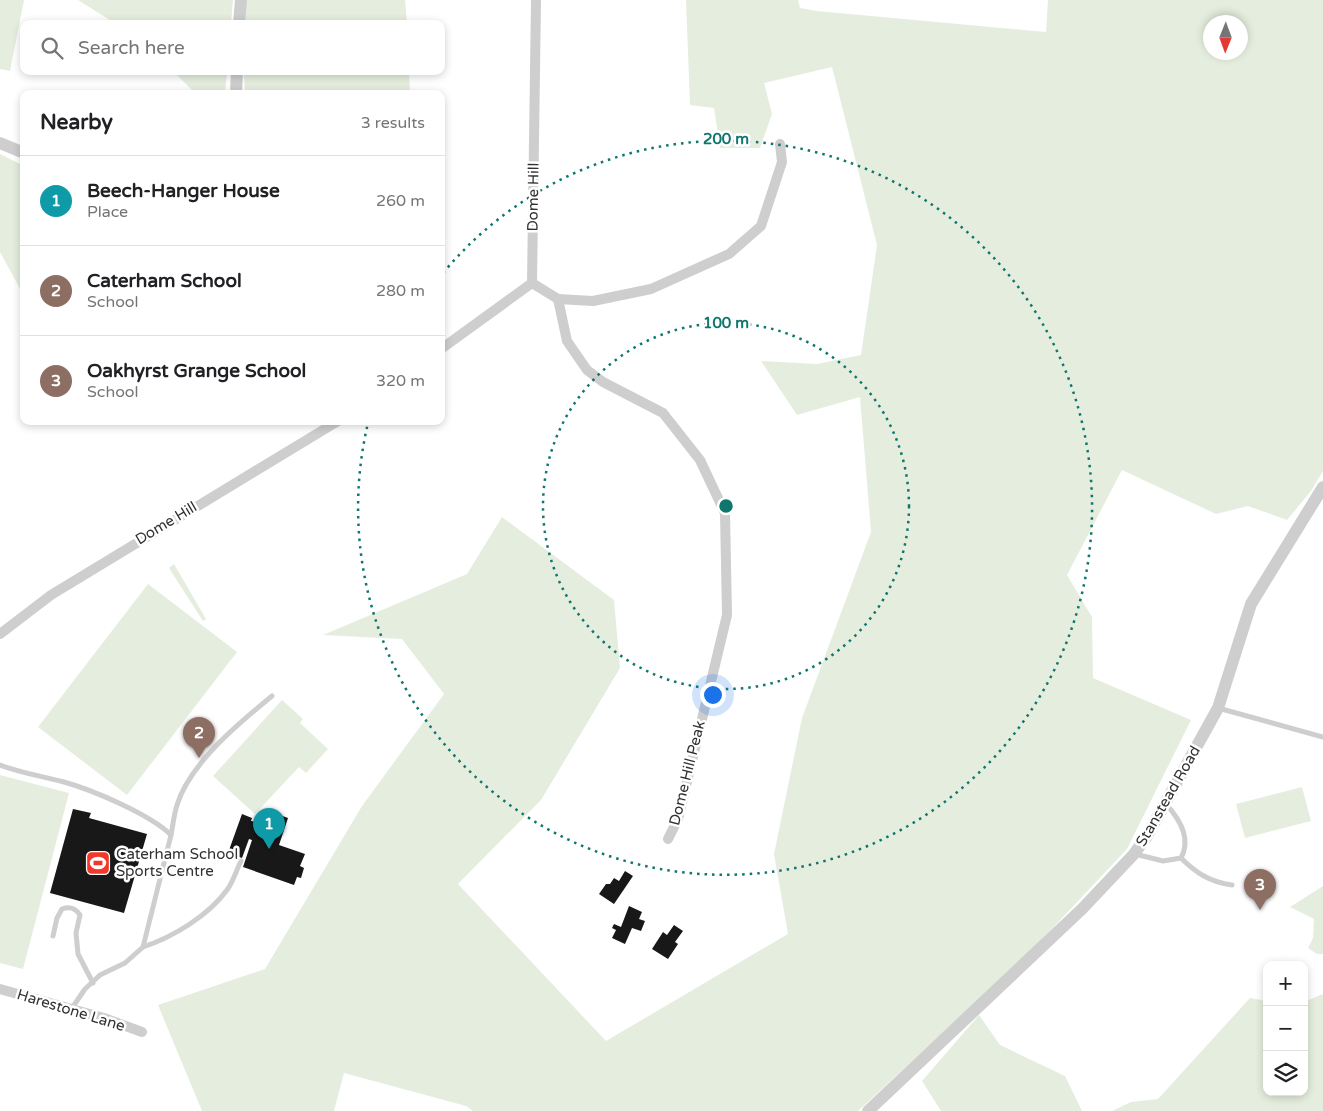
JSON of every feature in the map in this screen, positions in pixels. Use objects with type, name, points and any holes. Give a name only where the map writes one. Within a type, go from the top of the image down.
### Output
[{"type":"street","points":[[239,20],[241,0]]},
{"type":"street","name":"Dome Hill","points":[[532,283],[536,0]]},
{"type":"street","points":[[236,90],[238,75]]},
{"type":"street","points":[[0,143],[20,151]]},
{"type":"street","points":[[445,346],[532,283],[558,300],[593,301],[651,289],[729,254],[761,226],[782,162],[780,144]]},
{"type":"street","name":"Dome Hill Peak","points":[[558,300],[567,341],[587,370],[603,382],[663,413],[700,460],[724,513],[727,615],[678,819],[668,840]]},
{"type":"street","name":"Dome Hill","points":[[0,634],[51,594],[331,425]]},
{"type":"street","name":"Stanstead Road","points":[[868,1111],[1082,909],[1134,854],[1147,836],[1218,708],[1251,604],[1323,487]]},
{"type":"street","name":"Harestone Lane","points":[[0,989],[72,1008],[142,1032]]},
{"type":"lane","points":[[143,947],[177,804],[194,772],[230,730],[272,696]]},
{"type":"lane","points":[[1218,708],[1323,737]]},
{"type":"lane","points":[[0,765],[82,789],[122,805],[163,827],[171,835]]},
{"type":"lane","points":[[1165,803],[1177,816],[1184,832],[1186,845],[1181,858]]},
{"type":"lane","points":[[1134,854],[1163,861],[1181,858]]},
{"type":"lane","points":[[1181,858],[1195,871],[1211,880],[1232,885]]},
{"type":"lane","points":[[72,1008],[100,976],[125,963],[143,947],[157,942],[213,906],[228,889],[241,861]]},
{"type":"lane","points":[[53,936],[57,918],[62,909],[67,907],[75,909],[80,915],[76,933],[78,954],[89,972],[92,983]]},
{"type":"green space","points":[[0,0],[24,0],[10,71],[0,69]]},
{"type":"green space","points":[[78,0],[233,0],[231,20],[110,20]]},
{"type":"green space","points":[[245,0],[405,0],[407,20],[244,20]]},
{"type":"green space","points":[[686,0],[798,0],[800,8],[817,11],[1046,32],[1048,0],[1323,0],[1323,471],[1311,491],[1287,520],[1248,506],[1216,514],[1122,470],[1067,575],[1092,617],[1093,678],[1191,720],[1127,849],[1032,950],[858,1111],[473,1111],[466,1106],[344,1073],[334,1111],[202,1111],[158,1005],[265,969],[362,806],[444,694],[402,639],[323,635],[467,574],[502,517],[614,600],[620,668],[541,800],[458,884],[606,1041],[788,934],[774,854],[802,718],[871,532],[860,397],[797,415],[761,361],[817,364],[861,355],[877,245],[832,67],[764,83],[772,114],[760,148],[720,148],[714,108],[690,105]]},
{"type":"green space","points":[[177,75],[227,75],[225,90],[192,90]]},
{"type":"green space","points":[[244,75],[409,75],[410,90],[245,90]]},
{"type":"green space","points":[[0,154],[20,164],[20,289],[0,252]]},
{"type":"green space","points":[[174,564],[206,619],[203,621],[169,568]]},
{"type":"green space","points":[[148,584],[237,652],[127,795],[38,727]]},
{"type":"green space","points":[[282,700],[303,719],[300,723],[328,749],[306,773],[299,767],[255,814],[213,776]]},
{"type":"green space","points":[[0,775],[69,793],[23,969],[0,963]]},
{"type":"green space","points":[[1302,787],[1311,821],[1245,838],[1236,804]]},
{"type":"green space","points":[[1323,886],[1323,954],[1317,954],[1308,948],[1313,938],[1314,919],[1290,907]]},
{"type":"green space","points":[[1323,994],[1323,1111],[1112,1111],[1131,1102],[1158,1099],[1250,998],[1263,1000],[1263,1096],[1308,1096],[1308,1000]]},
{"type":"green space","points":[[979,1015],[1000,1045],[1065,1076],[1082,1111],[941,1111],[922,1081]]},
{"type":"building","name":"Caterham School Sports Centre","points":[[73,809],[91,813],[89,818],[147,834],[124,913],[50,893]]},
{"type":"building","points":[[274,813],[288,818],[279,845],[305,854],[300,866],[304,868],[301,878],[297,877],[294,885],[243,867],[252,840],[249,839],[242,858],[228,853],[242,814],[252,818],[251,821],[270,824]]},
{"type":"building","points":[[625,871],[633,876],[614,904],[599,894],[606,884],[610,884],[614,878],[619,881]]},
{"type":"building","points":[[629,906],[642,912],[639,919],[645,921],[641,931],[632,928],[625,944],[612,938],[616,930],[612,928],[614,924],[621,927]]},
{"type":"building","points":[[674,925],[683,931],[675,942],[678,944],[668,959],[652,949],[663,932],[667,935]]},
{"type":"place","name":"Caterham School","points":[[199,758]]},
{"type":"place","name":"Beech-Hanger House","points":[[269,849]]},
{"type":"place","name":"Caterham School Sports Centre","points":[[98,863]]},
{"type":"place","name":"Oakhyrst Grange School","points":[[1260,910]]}]
